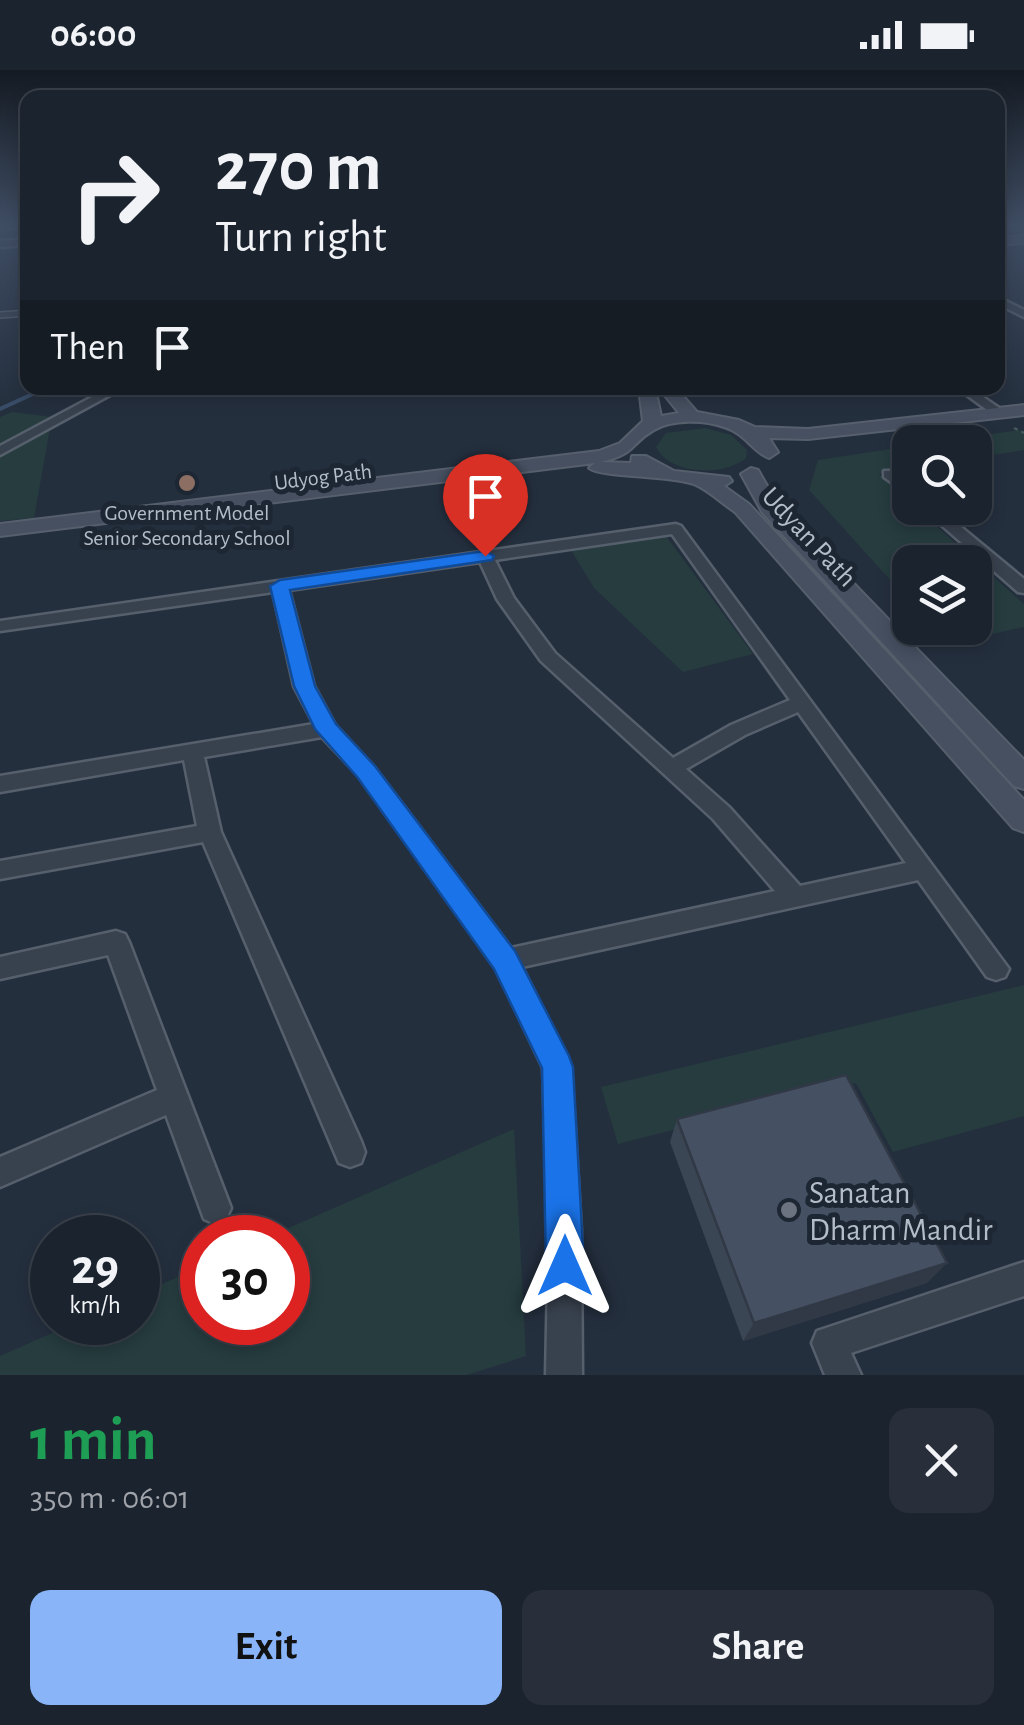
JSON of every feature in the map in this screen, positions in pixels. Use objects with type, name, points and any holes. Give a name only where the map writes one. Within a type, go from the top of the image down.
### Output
[{"type":"main road","points":[[649,395],[652,424]]},
{"type":"main road","points":[[673,395],[693,418]]},
{"type":"main road","points":[[652,469],[635,456],[631,442],[640,430],[652,424],[693,418],[724,422],[751,432],[808,434],[1024,410]]},
{"type":"main road","points":[[769,452],[1024,419]]},
{"type":"main road","points":[[751,432],[769,452]]},
{"type":"main road","name":"Udyog Path","points":[[0,530],[598,457],[624,450],[631,442]]},
{"type":"main road","points":[[703,481],[751,474],[767,462],[769,452]]},
{"type":"main road","name":"Udyog Path","points":[[0,541],[582,470],[630,466],[703,481]]},
{"type":"main road","name":"Udyan Path","points":[[751,474],[768,508],[1024,778]]},
{"type":"main road","name":"Udyan Path","points":[[703,481],[742,508],[1024,820]]},
{"type":"street","points":[[1005,295],[1011,294]]},
{"type":"street","points":[[0,450],[104,395]]},
{"type":"street","points":[[974,395],[1000,412]]},
{"type":"street","points":[[949,525],[1024,588]]},
{"type":"street","points":[[0,626],[676,529],[996,969]]},
{"type":"street","points":[[485,556],[506,599],[548,656],[721,813],[795,897]]},
{"type":"street","points":[[280,586],[304,686],[326,729],[367,772],[505,960],[558,1067],[566,1230],[564,1375]]},
{"type":"street","points":[[672,768],[738,730],[802,702]]},
{"type":"street","points":[[0,784],[326,729]]},
{"type":"street","points":[[193,752],[210,832],[350,1152]]},
{"type":"street","points":[[0,870],[210,832]]},
{"type":"street","points":[[505,960],[923,869]]},
{"type":"street","points":[[0,968],[116,942],[215,1208]]},
{"type":"street","points":[[0,1172],[174,1097]]},
{"type":"street","points":[[844,1375],[829,1343],[1024,1279]]},
{"type":"green space","points":[[12,412],[52,417],[34,518],[0,521],[0,417]]},
{"type":"green space","points":[[705,428],[731,435],[747,450],[746,458],[724,468],[698,470],[673,463],[656,447],[666,433]]},
{"type":"green space","points":[[1020,430],[1024,433],[1024,450],[992,455],[992,434]]},
{"type":"green space","points":[[892,449],[892,471],[879,474],[892,486],[892,525],[935,525],[958,545],[892,545],[892,582],[809,490],[818,460]]},
{"type":"green space","points":[[666,536],[753,654],[683,672],[594,588],[571,550]]},
{"type":"green space","points":[[992,576],[1024,604],[1024,627],[992,634]]},
{"type":"green space","points":[[1024,985],[1024,1116],[893,1152],[856,1083],[618,1144],[601,1087]]},
{"type":"green space","points":[[514,1129],[526,1356],[467,1375],[0,1375],[0,1356],[30,1343],[160,1345],[160,1285],[180,1276],[180,1345],[310,1345],[310,1219]]},
{"type":"building","points":[[846,1075],[947,1263],[754,1323],[677,1119]]},
{"type":"waterway","points":[[0,409],[31,395]]},
{"type":"place","name":"Government Model Senior Secondary School","points":[[187,483]]},
{"type":"place","name":"Sanatan Dharm Mandir","points":[[789,1210]]},
{"type":"route","points":[[485,556],[280,586],[304,686],[326,729],[367,772],[505,960],[558,1067],[565,1266]]}]
